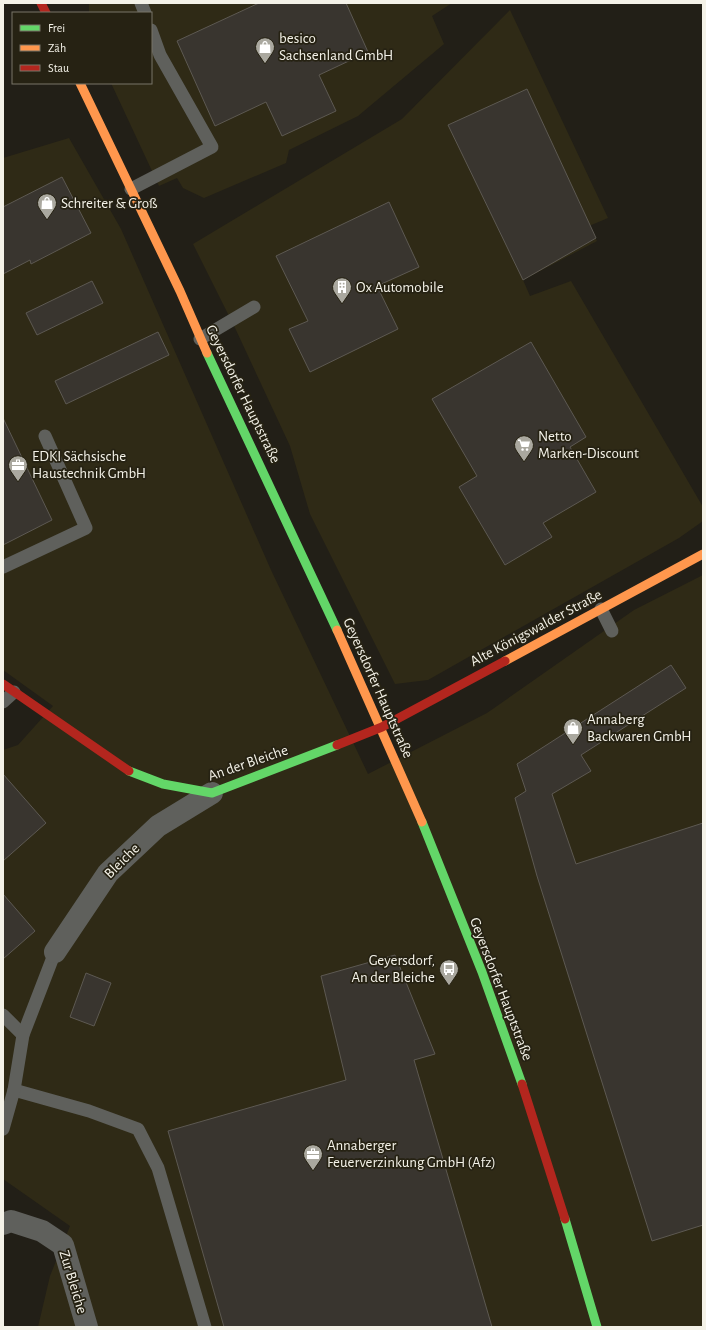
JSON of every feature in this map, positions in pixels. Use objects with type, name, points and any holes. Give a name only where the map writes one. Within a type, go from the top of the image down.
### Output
[{"type":"main road","points":[[41,3],[46,12]]},
{"type":"main road","name":"Geyersdorfer Hauptstraße","points":[[80,84],[182,294],[200,339],[276,496],[382,727],[482,972],[512,1053],[542,1145],[597,1327]]},
{"type":"main road","name":"Alte Königswalder Straße","points":[[382,727],[703,554]]},
{"type":"main road","name":"An der Bleiche","points":[[8,688],[129,771],[163,784],[212,793],[382,727]]},
{"type":"street","name":"Bleiche","points":[[55,952],[108,874],[158,826],[212,793]]},
{"type":"street","name":"Zur Bleiche","points":[[7,1222],[42,1231],[63,1245],[87,1327]]},
{"type":"lane","points":[[131,188],[212,147],[160,55],[152,33]]},
{"type":"lane","points":[[200,339],[254,307]]},
{"type":"lane","points":[[3,567],[86,528],[45,436]]},
{"type":"lane","points":[[601,609],[612,630]]},
{"type":"lane","points":[[3,702],[8,688]]},
{"type":"lane","points":[[3,1129],[14,1090],[23,1035],[55,952]]},
{"type":"lane","points":[[3,1015],[23,1035]]},
{"type":"lane","points":[[14,1090],[89,1111],[138,1129],[158,1168],[205,1327]]},
{"type":"shaded area","points":[[89,3],[452,3],[432,16],[444,44],[358,116],[289,150],[286,163],[204,198],[183,188],[177,178],[159,186],[111,84],[152,84],[152,12],[89,12]]},
{"type":"shaded area","points":[[510,10],[608,218],[589,226],[597,241],[523,280],[530,296],[571,281],[703,507],[703,521],[679,538],[428,680],[395,684],[310,514],[290,446],[236,330],[193,244],[402,119]]},
{"type":"shaded area","points":[[69,138],[121,229],[271,570],[368,774],[487,713],[634,610],[703,575],[703,1327],[38,1327],[50,1276],[70,1226],[3,1179],[3,750],[18,745],[53,706],[3,670],[3,158]]},
{"type":"building","name":"besico Sachsenland GmbH","points":[[259,3],[346,3],[368,52],[319,75],[336,111],[282,136],[266,102],[215,126],[177,41]]},
{"type":"building","points":[[527,89],[596,238],[523,280],[448,125]]},
{"type":"building","name":"Schreiter & Groß","points":[[62,177],[91,233],[31,264],[30,260],[3,274],[3,207]]},
{"type":"building","name":"Ox Automobile","points":[[389,202],[419,267],[377,286],[398,329],[310,372],[289,329],[308,321],[276,256]]},
{"type":"building","points":[[92,281],[103,303],[37,335],[26,313]]},
{"type":"building","points":[[158,332],[169,355],[66,404],[55,381]]},
{"type":"building","name":"Netto Marken-Discount","points":[[531,342],[586,437],[570,447],[596,492],[543,523],[552,537],[505,565],[459,487],[477,476],[432,399]]},
{"type":"building","name":"EDKI Sächsische Haustechnik GmbH","points":[[3,418],[52,520],[3,545]]},
{"type":"building","points":[[671,665],[686,688],[581,755],[591,771],[552,794],[576,864],[703,823],[703,1225],[652,1241],[537,876],[515,798],[526,791],[517,764]]},
{"type":"building","points":[[3,774],[46,823],[3,861]]},
{"type":"building","points":[[3,894],[35,931],[3,959]]},
{"type":"building","points":[[395,955],[435,1054],[414,1060],[492,1327],[224,1327],[168,1131],[346,1080],[321,976]]},
{"type":"building","points":[[86,973],[111,983],[94,1026],[70,1017]]},
{"type":"traffic: fast","points":[[207,353],[337,630]]},
{"type":"traffic: fast","points":[[129,771],[163,784],[212,793],[337,745]]},
{"type":"traffic: fast","points":[[422,822],[482,972],[522,1084]]},
{"type":"traffic: fast","points":[[565,1219],[597,1327]]},
{"type":"traffic: slow","points":[[80,84],[180,291],[207,353]]},
{"type":"traffic: slow","points":[[505,661],[703,554]]},
{"type":"traffic: slow","points":[[337,630],[422,822]]},
{"type":"traffic: jam","points":[[41,3],[46,12]]},
{"type":"traffic: jam","points":[[337,745],[382,727],[505,661]]},
{"type":"traffic: jam","points":[[3,684],[129,771]]},
{"type":"traffic: jam","points":[[522,1084],[565,1219]]},
{"type":"place","name":"besico Sachsenland GmbH","points":[[265,64]]},
{"type":"place","name":"Schreiter & Groß","points":[[47,220]]},
{"type":"place","name":"Ox Automobile","points":[[342,304]]},
{"type":"place","name":"Netto Marken-Discount","points":[[524,462]]},
{"type":"place","name":"EDKI Sächsische Haustechnik GmbH","points":[[18,482]]},
{"type":"place","name":"Annaberg Backwaren GmbH","points":[[573,745]]},
{"type":"place","name":"Geyersdorf, An der Bleiche","points":[[449,986]]},
{"type":"place","name":"Annaberger Feuerverzinkung GmbH (Afz)","points":[[313,1171]]}]
